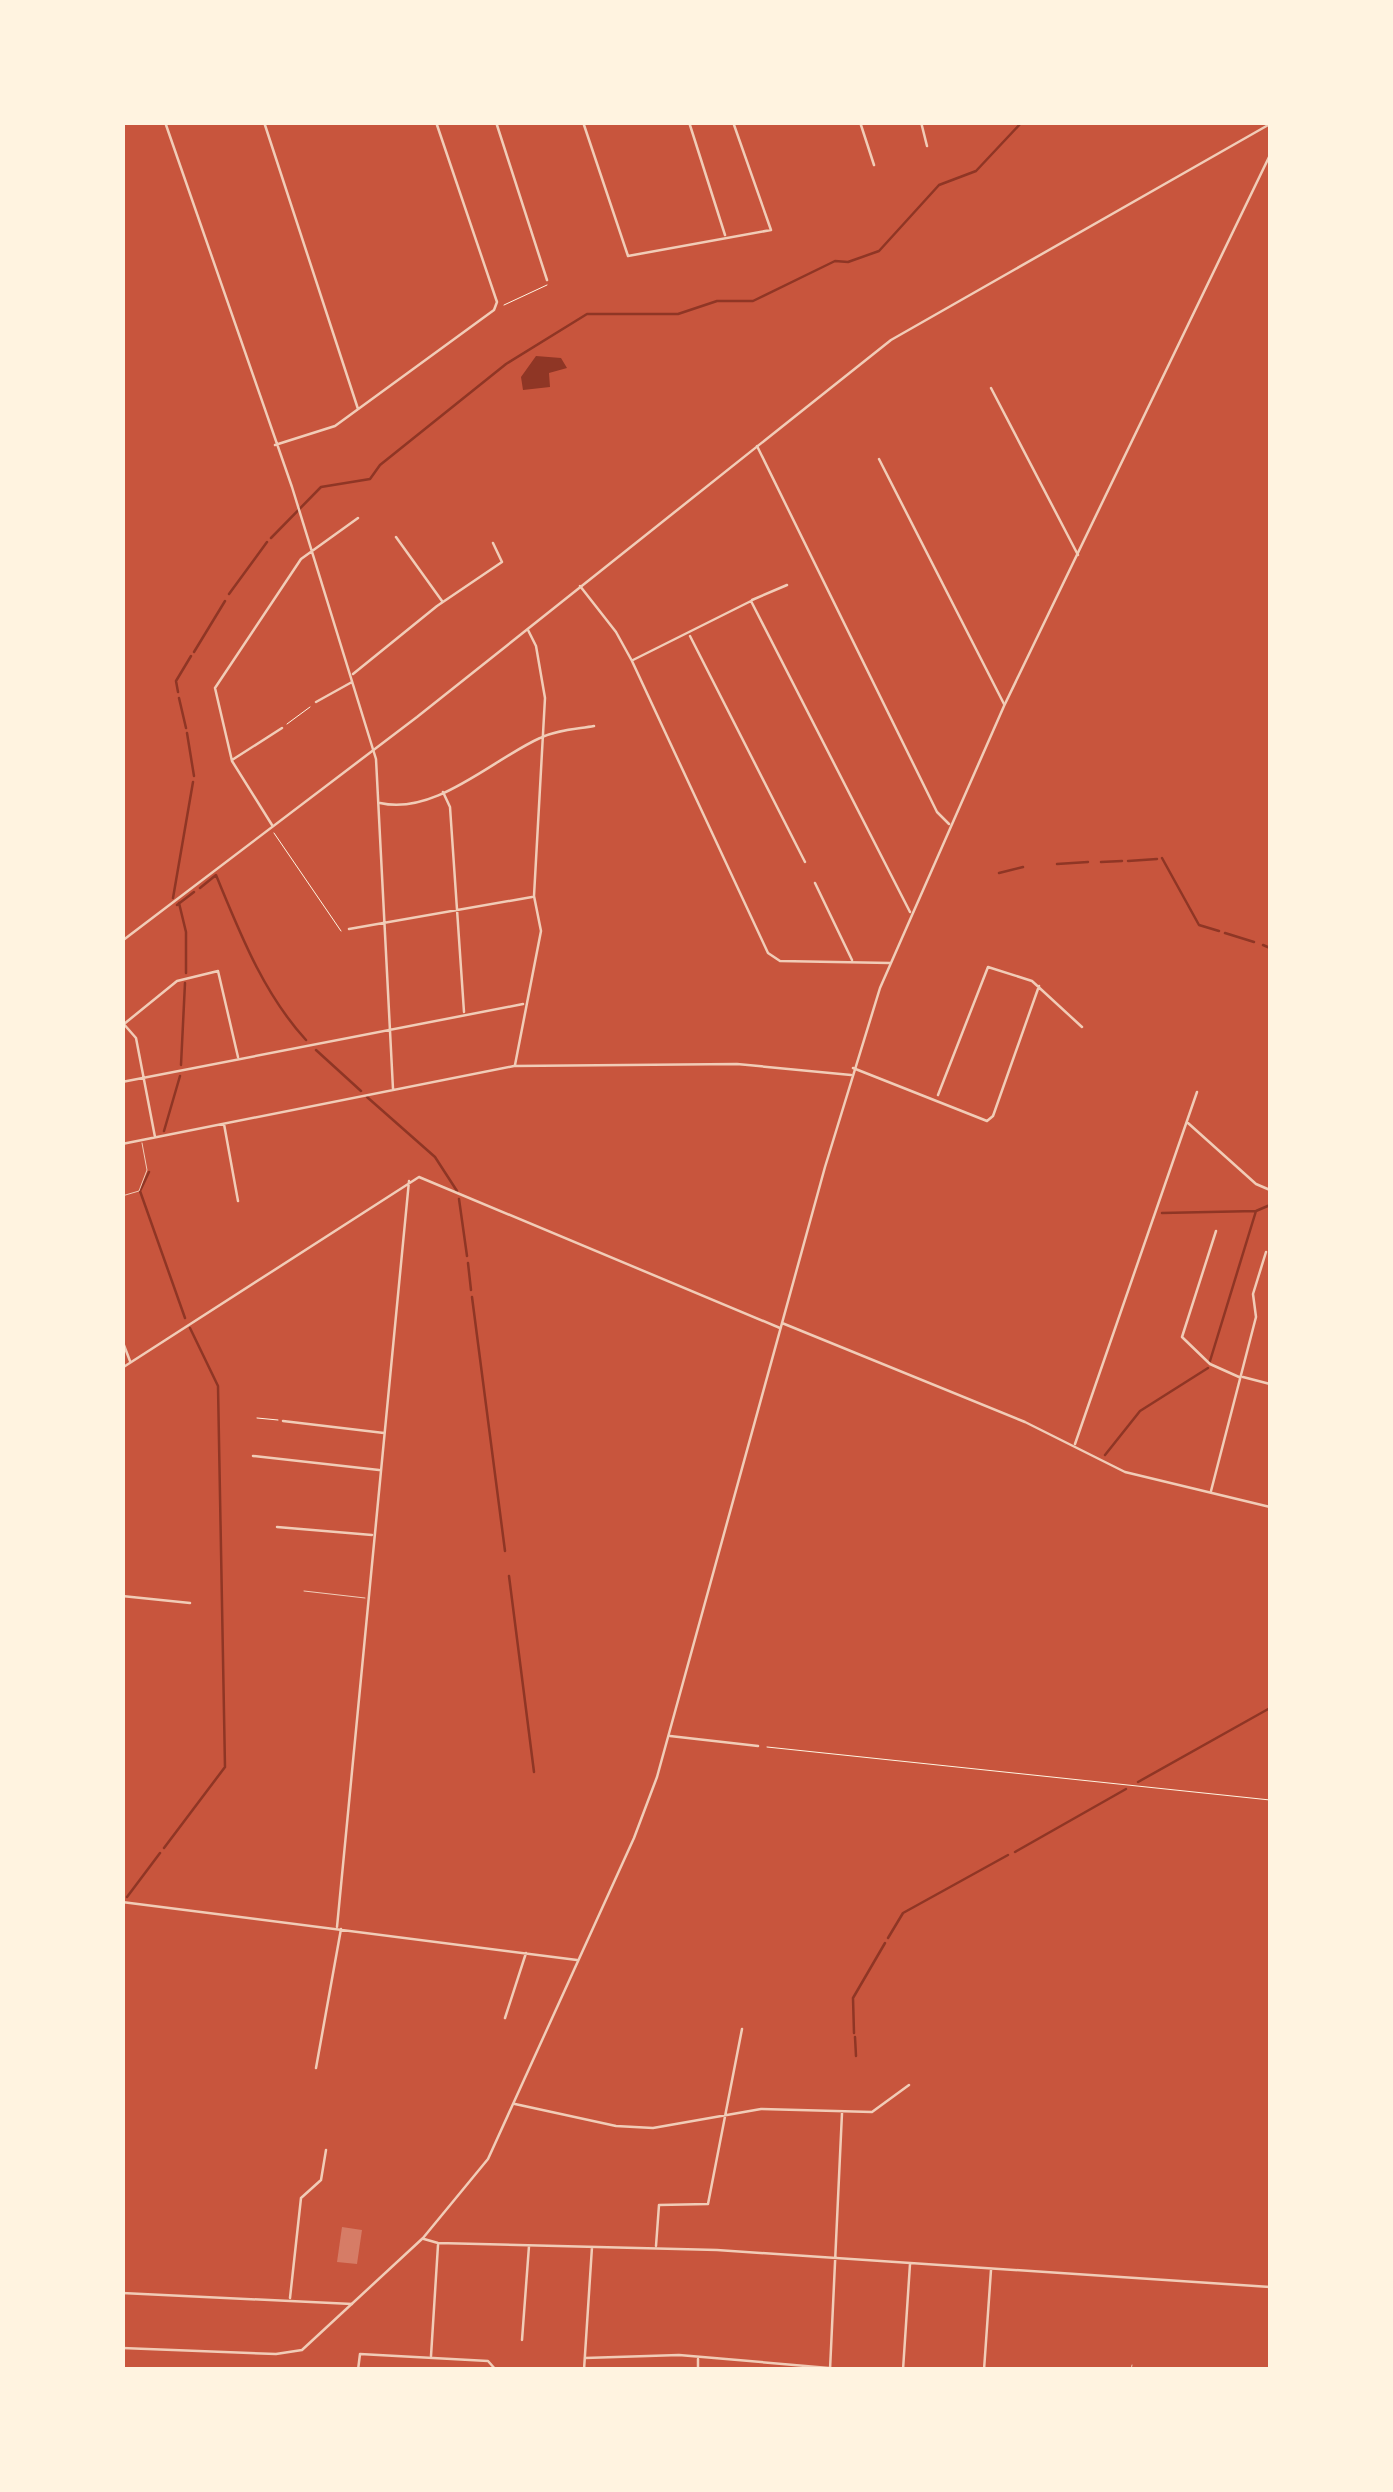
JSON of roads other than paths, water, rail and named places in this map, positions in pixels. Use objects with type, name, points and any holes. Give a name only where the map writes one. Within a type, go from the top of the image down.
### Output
[{"type":"street","points":[[165,122],[292,488],[373,750],[393,1088]]},
{"type":"street","points":[[264,122],[358,410]]},
{"type":"street","points":[[276,446],[336,426],[494,310],[496,302],[436,122]]},
{"type":"street","points":[[496,122],[547,280]]},
{"type":"street","points":[[582,122],[628,256],[771,230],[734,122]]},
{"type":"street","points":[[689,122],[725,238]]},
{"type":"street","points":[[860,122],[874,164]]},
{"type":"street","points":[[922,122],[928,146]]},
{"type":"street","points":[[122,942],[373,750],[891,340],[1270,124]]},
{"type":"street","points":[[122,2348],[295,2353],[423,2238],[482,2169],[646,1811],[851,1075],[890,963],[1004,706],[1270,155]]},
{"type":"street","points":[[991,388],[1078,555]]},
{"type":"street","points":[[757,446],[938,812],[950,825]]},
{"type":"street","points":[[880,459],[1004,706]]},
{"type":"street","points":[[272,827],[232,760],[214,688],[310,552],[358,518]]},
{"type":"street","points":[[396,537],[442,603]]},
{"type":"street","points":[[352,674],[442,603],[502,562],[492,543]]},
{"type":"street","points":[[632,661],[787,585]]},
{"type":"street","points":[[580,586],[616,632],[632,661],[768,953],[780,961],[890,963]]},
{"type":"street","points":[[751,601],[903,905],[912,913]]},
{"type":"street","points":[[514,1066],[541,932],[534,896],[544,735],[543,675],[526,629]]},
{"type":"street","points":[[689,633],[805,862]]},
{"type":"street","points":[[316,702],[354,681]]},
{"type":"street","points":[[379,803],[398,805],[443,792],[544,735],[594,726]]},
{"type":"street","points":[[232,760],[282,728]]},
{"type":"street","points":[[443,792],[450,807],[464,1013]]},
{"type":"street","points":[[815,884],[853,962]]},
{"type":"street","points":[[349,929],[534,896]]},
{"type":"street","points":[[937,1098],[985,969],[993,966],[1039,986],[1082,1027]]},
{"type":"street","points":[[155,1137],[136,1038],[123,1022],[176,982],[218,970],[238,1058]]},
{"type":"street","points":[[854,1068],[937,1098],[980,1121],[993,1116],[1039,986]]},
{"type":"street","points":[[122,1082],[389,1027],[526,1004]]},
{"type":"street","points":[[122,1144],[514,1066],[738,1064],[851,1075]]},
{"type":"street","points":[[1074,1444],[1197,1092]]},
{"type":"street","points":[[224,1122],[238,1201]]},
{"type":"street","points":[[1186,1122],[1256,1184],[1270,1190]]},
{"type":"street","points":[[122,1368],[409,1181],[424,1178],[1074,1444],[1125,1472],[1270,1507]]},
{"type":"street","points":[[316,2068],[339,1927],[409,1181]]},
{"type":"street","points":[[1216,1231],[1182,1337],[1210,1364],[1270,1384]]},
{"type":"street","points":[[1211,1491],[1256,1317],[1253,1294],[1266,1252]]},
{"type":"street","points":[[122,1340],[131,1362]]},
{"type":"street","points":[[283,1421],[384,1433]]},
{"type":"street","points":[[253,1456],[380,1470]]},
{"type":"street","points":[[277,1527],[374,1536]]},
{"type":"street","points":[[122,1596],[190,1603]]},
{"type":"street","points":[[668,1736],[758,1746]]},
{"type":"street","points":[[122,1902],[339,1927],[578,1961]]},
{"type":"street","points":[[504,2018],[526,1952]]},
{"type":"street","points":[[656,2248],[658,2205],[708,2204],[742,2029]]},
{"type":"street","points":[[514,2104],[636,2128],[762,2109],[842,2113],[882,2108],[909,2086]]},
{"type":"street","points":[[830,2368],[842,2113]]},
{"type":"street","points":[[290,2301],[301,2198],[321,2180],[326,2150]]},
{"type":"street","points":[[423,2238],[438,2244],[656,2248],[836,2257],[1270,2286]]},
{"type":"street","points":[[431,2358],[438,2244]]},
{"type":"street","points":[[522,2340],[529,2245]]},
{"type":"street","points":[[584,2370],[592,2246]]},
{"type":"street","points":[[903,2370],[910,2262]]},
{"type":"street","points":[[984,2370],[992,2268]]},
{"type":"street","points":[[122,2294],[353,2304]]},
{"type":"street","points":[[358,2370],[360,2354],[495,2367]]},
{"type":"street","points":[[585,2358],[698,2357],[852,2370]]},
{"type":"street","points":[[698,2357],[698,2370]]},
{"type":"street","points":[[742,2360],[742,2370]]},
{"type":"lane","points":[[122,1196],[139,1191],[147,1174],[142,1140]]},
{"type":"lane","points":[[304,1591],[368,1598]]},
{"type":"waterway","points":[[271,538],[321,487],[370,479],[380,465],[506,364],[587,314],[678,314],[717,301],[753,301],[835,261],[848,262],[879,251],[939,185],[976,171],[1022,122]]},
{"type":"waterway","points":[[229,594],[267,542]]},
{"type":"waterway","points":[[194,652],[225,601]]},
{"type":"waterway","points":[[178,692],[176,681],[191,656]]},
{"type":"waterway","points":[[179,698],[186,728]]},
{"type":"waterway","points":[[187,733],[194,776]]},
{"type":"waterway","points":[[173,898],[193,782]]},
{"type":"waterway","points":[[1162,858],[1199,925],[1219,931]]},
{"type":"waterway","points":[[1128,861],[1157,859]]},
{"type":"waterway","points":[[1101,862],[1122,861]]},
{"type":"waterway","points":[[1057,864],[1088,862]]},
{"type":"waterway","points":[[999,873],[1023,867]]},
{"type":"waterway","points":[[200,888],[216,875],[265,982],[306,1040]]},
{"type":"waterway","points":[[177,905],[194,892]]},
{"type":"waterway","points":[[179,903],[186,932],[186,973]]},
{"type":"waterway","points":[[1225,933],[1254,942]]},
{"type":"waterway","points":[[1263,945],[1270,948]]},
{"type":"waterway","points":[[181,1065],[185,983]]},
{"type":"waterway","points":[[316,1050],[361,1091]]},
{"type":"waterway","points":[[164,1131],[180,1076]]},
{"type":"waterway","points":[[367,1097],[435,1157],[457,1191]]},
{"type":"waterway","points":[[149,1172],[140,1191],[185,1318]]},
{"type":"waterway","points":[[459,1199],[467,1256]]},
{"type":"waterway","points":[[1162,1213],[1256,1211],[1270,1205]]},
{"type":"waterway","points":[[1210,1361],[1256,1211]]},
{"type":"waterway","points":[[468,1263],[471,1290]]},
{"type":"waterway","points":[[472,1297],[505,1551]]},
{"type":"waterway","points":[[164,1848],[225,1767],[218,1386],[190,1328]]},
{"type":"waterway","points":[[1105,1455],[1140,1411],[1208,1368]]},
{"type":"waterway","points":[[509,1576],[534,1772]]},
{"type":"waterway","points":[[1138,1782],[1270,1708]]},
{"type":"waterway","points":[[1015,1852],[1126,1789]]},
{"type":"waterway","points":[[127,1897],[160,1853]]},
{"type":"waterway","points":[[888,1938],[903,1913],[1008,1855]]},
{"type":"waterway","points":[[854,2033],[853,1998],[885,1943]]},
{"type":"waterway","points":[[855,2037],[856,2056]]}]
